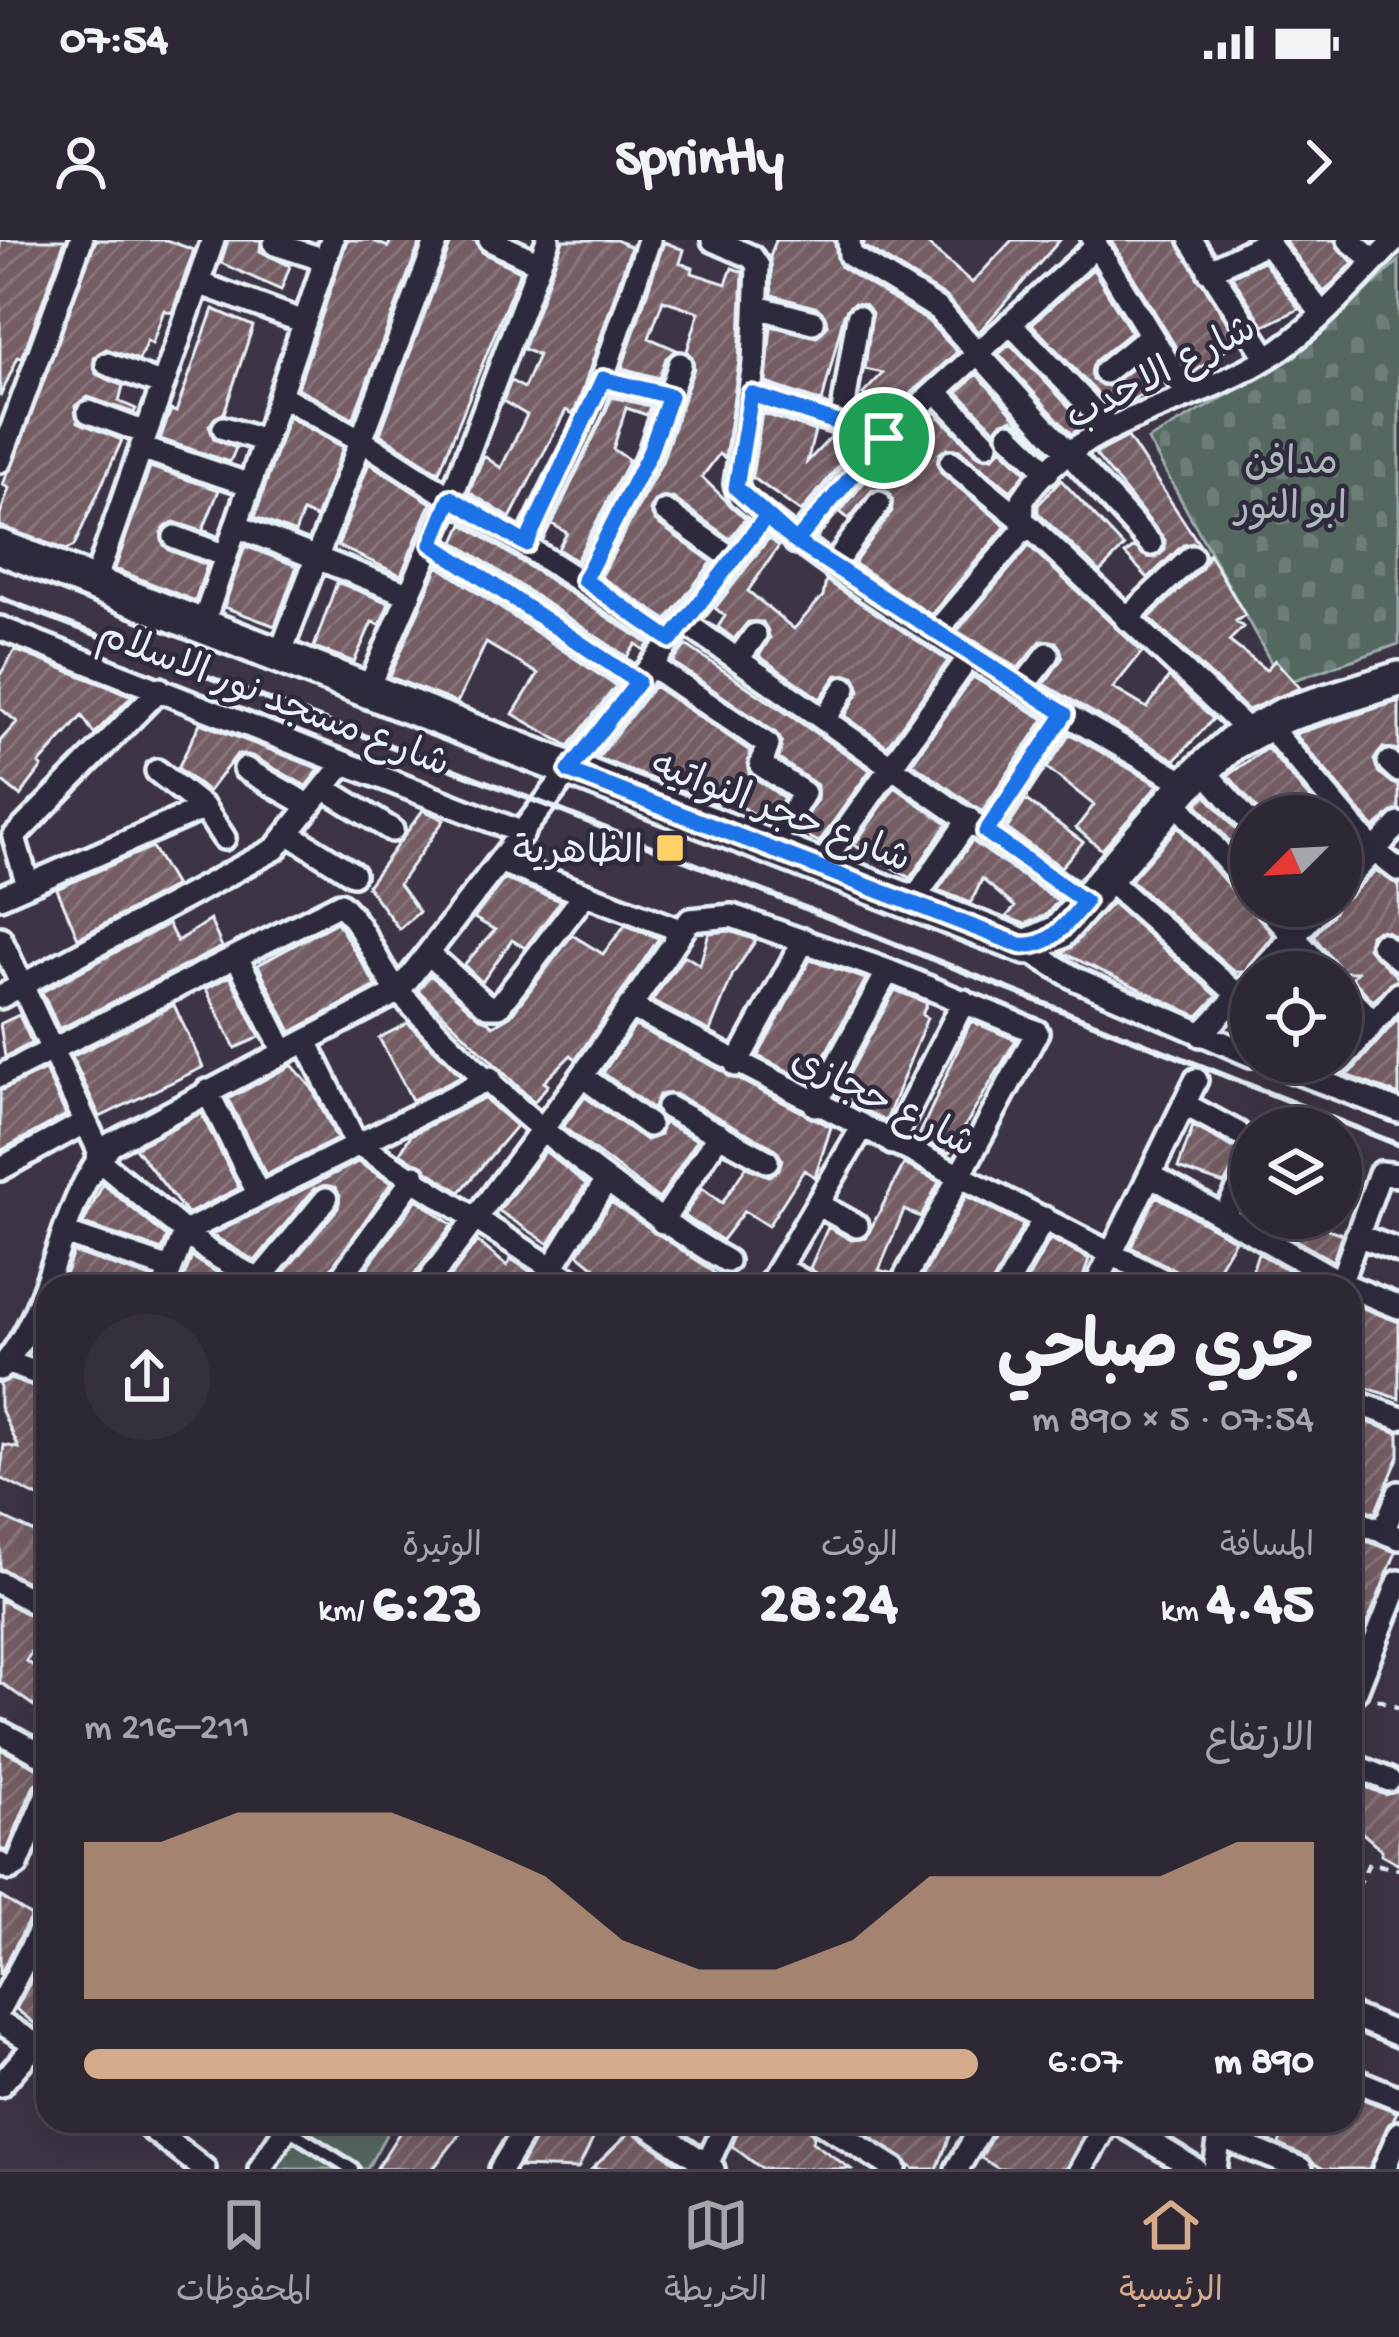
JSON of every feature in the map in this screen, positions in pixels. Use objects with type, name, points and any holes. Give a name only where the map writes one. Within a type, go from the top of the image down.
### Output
[{"type":"street","points":[[0,461],[81,240]]},
{"type":"street","points":[[279,657],[437,240]]},
{"type":"street","points":[[490,240],[539,263]]},
{"type":"street","points":[[367,692],[451,498],[548,240]]},
{"type":"street","points":[[526,544],[603,379],[649,240]]},
{"type":"street","points":[[713,240],[757,262],[751,394],[736,484],[740,496],[833,566],[1065,714],[1230,811]]},
{"type":"street","points":[[848,240],[850,255],[927,299],[979,351],[1151,544]]},
{"type":"street","points":[[1192,240],[1268,358]]},
{"type":"street","points":[[1349,240],[1374,261]]},
{"type":"street","name":"شارع الاحدب","points":[[936,632],[1025,522],[1025,496],[1048,472],[1111,429],[1268,358],[1322,314],[1395,240]]},
{"type":"street","points":[[94,584],[198,283],[205,242]]},
{"type":"street","points":[[1210,271],[1266,242],[1286,249],[1322,314]]},
{"type":"street","points":[[796,542],[884,438],[1095,243],[1188,396]]},
{"type":"street","points":[[202,627],[328,250],[275,244]]},
{"type":"street","points":[[198,283],[304,322]]},
{"type":"street","points":[[757,308],[813,322]]},
{"type":"street","points":[[841,424],[858,317]]},
{"type":"street","points":[[1010,323],[1111,429]]},
{"type":"street","points":[[1105,371],[1151,335]]},
{"type":"street","points":[[107,364],[163,385]]},
{"type":"street","points":[[584,580],[649,454],[680,364]]},
{"type":"street","points":[[603,379],[670,396]]},
{"type":"street","points":[[936,391],[987,444]]},
{"type":"street","points":[[751,394],[884,438]]},
{"type":"street","points":[[280,395],[361,440],[584,580],[738,659],[978,826],[1095,890],[1230,978]]},
{"type":"street","points":[[89,412],[144,441],[250,485]]},
{"type":"street","points":[[224,428],[265,441]]},
{"type":"street","points":[[1009,434],[1048,472]]},
{"type":"street","points":[[951,462],[1025,522],[1126,619],[1258,728],[1374,851],[1399,871]]},
{"type":"street","points":[[833,566],[879,503]]},
{"type":"street","points":[[665,511],[733,559]]},
{"type":"street","points":[[45,1275],[99,1157],[130,1129],[398,992],[431,956],[766,517]]},
{"type":"street","points":[[236,526],[410,595]]},
{"type":"street","points":[[176,538],[226,556]]},
{"type":"street","points":[[432,544],[768,745],[761,766],[805,793],[770,849]]},
{"type":"street","name":"شارع حجر النواتيه","points":[[0,548],[1020,945]]},
{"type":"street","points":[[1126,619],[1192,557]]},
{"type":"street","points":[[0,653],[7,630]]},
{"type":"street","name":"شارع مسجد نور الاسلام","points":[[7,630],[523,832]]},
{"type":"street","points":[[738,659],[755,634]]},
{"type":"street","points":[[819,868],[971,654]]},
{"type":"street","points":[[1022,687],[1048,654]]},
{"type":"street","points":[[1020,945],[1050,940],[1187,784],[1258,728],[1399,679]]},
{"type":"street","points":[[824,720],[845,688]]},
{"type":"street","points":[[28,885],[14,837],[160,689]]},
{"type":"street","points":[[911,904],[1065,714]]},
{"type":"street","points":[[0,997],[255,861],[289,833],[344,763]]},
{"type":"street","points":[[245,769],[392,830]]},
{"type":"street","points":[[157,770],[204,808],[224,838]]},
{"type":"street","points":[[1187,784],[1230,855]]},
{"type":"street","points":[[0,897],[204,808]]},
{"type":"street","points":[[1362,864],[1399,824]]},
{"type":"street","points":[[289,833],[352,874]]},
{"type":"street","points":[[501,862],[680,930]]},
{"type":"street","points":[[431,956],[487,1006],[499,1006],[585,894]]},
{"type":"street","points":[[0,1076],[340,904],[398,992],[490,1078],[606,1181],[728,1261]]},
{"type":"street","points":[[433,1275],[582,1076],[680,930],[690,920],[718,914],[804,940],[1034,1029],[1037,1035],[907,1275]]},
{"type":"street","points":[[1284,927],[1306,951]]},
{"type":"street","points":[[1280,951],[1302,927]]},
{"type":"street","points":[[0,938],[99,1157],[184,1232],[246,1275]]},
{"type":"street","points":[[736,1065],[804,940]]},
{"type":"street","points":[[1020,945],[1076,980],[1230,1046]]},
{"type":"street","points":[[237,957],[284,1052]]},
{"type":"street","points":[[815,1105],[889,971]]},
{"type":"street","points":[[1362,1037],[1399,994]]},
{"type":"street","points":[[892,1143],[964,1001]]},
{"type":"street","points":[[1201,1035],[1230,1004]]},
{"type":"street","name":"شارع حجازى","points":[[629,1006],[736,1065],[1153,1275]]},
{"type":"street","points":[[1362,1010],[1374,1023]]},
{"type":"street","points":[[306,1041],[356,1142],[565,1275]]},
{"type":"street","points":[[582,1076],[649,1126]]},
{"type":"street","points":[[168,1275],[184,1232],[490,1078]]},
{"type":"street","points":[[1101,1275],[1196,1080]]},
{"type":"street","points":[[1322,1083],[1399,1111]]},
{"type":"street","points":[[207,1091],[259,1195]]},
{"type":"street","points":[[1184,1104],[1230,1129]]},
{"type":"street","points":[[668,1107],[767,1161]]},
{"type":"street","points":[[0,1169],[86,1122]]},
{"type":"street","points":[[775,1275],[862,1128]]},
{"type":"street","points":[[662,1222],[718,1134]]},
{"type":"street","points":[[1150,1175],[1326,1275]]},
{"type":"street","points":[[1362,1226],[1389,1175]]},
{"type":"street","points":[[343,1275],[415,1176]]},
{"type":"street","points":[[547,1275],[606,1181]]},
{"type":"street","points":[[268,1275],[326,1199]]},
{"type":"street","points":[[817,1204],[856,1226]]},
{"type":"street","points":[[1223,1217],[1230,1204]]},
{"type":"street","points":[[1013,1275],[1044,1218]]},
{"type":"street","points":[[64,1233],[160,1275]]},
{"type":"street","points":[[1362,1237],[1399,1252]]},
{"type":"street","points":[[1348,1275],[1356,1239]]},
{"type":"street","points":[[1362,1292],[1399,1306]]},
{"type":"street","points":[[36,1294],[3,1366],[36,1374]]},
{"type":"street","points":[[1362,1404],[1399,1418]]},
{"type":"street","points":[[1362,1524],[1391,1535],[1399,1493]]},
{"type":"street","points":[[0,1582],[36,1600]]},
{"type":"street","points":[[1362,1675],[1399,1582]]},
{"type":"street","points":[[0,1732],[36,1752]]},
{"type":"street","points":[[1362,1769],[1389,1780]]},
{"type":"street","points":[[1,1865],[17,1865],[36,1820]]},
{"type":"street","points":[[0,2007],[36,1940]]},
{"type":"street","points":[[1362,2020],[1399,2036]]},
{"type":"street","points":[[0,2022],[36,2044]]},
{"type":"street","points":[[0,2085],[36,2053]]},
{"type":"street","points":[[1362,2083],[1399,2098]]},
{"type":"street","points":[[157,2133],[204,2169]]},
{"type":"street","points":[[260,2169],[283,2133]]},
{"type":"street","points":[[501,2169],[521,2133]]},
{"type":"street","points":[[665,2133],[710,2167],[723,2133]]},
{"type":"street","points":[[857,2133],[895,2169]]},
{"type":"street","points":[[957,2169],[978,2133]]},
{"type":"street","points":[[1082,2169],[1104,2133]]},
{"type":"street","points":[[1133,2133],[1195,2169]]},
{"type":"street","points":[[1215,2169],[1220,2133]]},
{"type":"street","points":[[1228,2133],[1286,2166]]},
{"type":"street","points":[[1384,2169],[1399,2133]]},
{"type":"lane","points":[[302,2133],[352,2169]]},
{"type":"path","points":[[1362,1878],[1369,1863],[1399,1869]]},
{"type":"green space","name":"مدافن ابو النور","points":[[1399,261],[1399,644],[1283,684],[1148,440],[1293,358]]},
{"type":"green space","points":[[276,2133],[387,2133],[367,2169],[265,2169]]},
{"type":"building","points":[[0,240],[65,240],[22,358],[18,357],[0,397]]},
{"type":"building","points":[[96,240],[166,240],[194,250],[172,313],[164,310],[152,344],[147,341],[139,360],[106,349],[94,358],[96,374],[123,386],[119,401],[136,409],[134,413],[88,397],[75,406],[78,422],[122,440],[74,546],[66,550],[0,526],[0,515],[9,488],[3,485]]},
{"type":"building","points":[[228,240],[261,240],[260,251],[290,266],[281,290],[221,263]]},
{"type":"building","points":[[347,240],[371,240],[388,247],[391,240],[421,240],[353,419],[298,388]]},
{"type":"building","points":[[452,240],[475,240],[483,253],[520,271],[439,472],[380,434]]},
{"type":"building","points":[[563,240],[616,240],[631,247],[579,401],[573,414],[566,410],[510,518],[469,492],[484,456],[501,468],[527,415],[503,401],[511,381],[524,388],[538,355],[523,349]]},
{"type":"building","points":[[776,240],[834,240],[841,267],[928,321],[957,352],[880,421],[858,414],[868,398],[863,394],[883,373],[865,369],[872,313],[866,305],[854,303],[844,314],[822,402],[766,383],[771,326],[816,337],[828,325],[818,308],[772,295],[770,257]]},
{"type":"building","points":[[864,240],[923,240],[972,283],[1012,240],[1060,240],[979,332],[946,297],[864,246]]},
{"type":"building","points":[[1111,240],[1176,240],[1238,340],[1192,374]]},
{"type":"building","points":[[1284,240],[1334,240],[1353,263],[1324,292]]},
{"type":"building","points":[[664,242],[684,250],[680,263],[693,268],[692,273],[726,284],[732,268],[743,272],[739,362],[725,458],[719,454],[702,477],[745,519],[730,539],[673,498],[654,501],[650,511],[656,522],[712,562],[667,620],[601,577],[662,462],[694,368],[687,351],[699,312],[663,300],[649,338],[677,350],[666,358],[659,378],[622,368]]},
{"type":"building","points":[[1263,261],[1299,309],[1264,326],[1232,276]]},
{"type":"building","points":[[1093,269],[1131,332],[1095,361],[1093,380],[1108,386],[1147,357],[1162,382],[1114,411],[1032,324]]},
{"type":"building","points":[[213,309],[253,326],[224,413],[209,425],[214,439],[236,448],[230,462],[160,439],[171,410],[176,412]]},
{"type":"building","points":[[1010,344],[1086,425],[1071,434],[999,354]]},
{"type":"building","points":[[977,374],[1035,439],[1012,419],[995,430],[958,392]]},
{"type":"building","points":[[612,397],[650,406],[647,415],[626,408],[613,449],[629,460],[576,561],[558,549],[567,533],[552,524]]},
{"type":"building","points":[[935,412],[977,455],[992,458],[1001,448],[1026,472],[1011,491],[959,450],[947,448],[939,454],[941,473],[1006,526],[931,615],[854,563],[892,511],[889,492],[872,490],[849,519],[840,512],[883,459]]},
{"type":"building","points":[[762,413],[815,431],[807,462],[832,436],[856,445],[801,512],[752,477]]},
{"type":"building","points":[[288,417],[343,447],[316,518],[303,512],[295,533],[255,517]]},
{"type":"building","points":[[1128,437],[1199,544],[1183,545],[1148,578],[1125,554],[1134,547],[1155,558],[1165,550],[1165,540],[1095,454]]},
{"type":"building","points":[[369,463],[431,503],[401,575],[338,546]]},
{"type":"building","points":[[150,467],[219,490],[203,530],[217,536],[174,522],[161,533],[169,550],[207,565],[195,601],[115,569]]},
{"type":"building","points":[[1061,480],[1124,547],[1100,572],[1038,513],[1038,505]]},
{"type":"building","points":[[463,524],[649,644],[644,650],[636,644],[627,657],[455,542]]},
{"type":"building","points":[[769,538],[779,546],[748,591],[794,629],[823,596],[826,580],[948,661],[887,746],[845,716],[860,690],[854,676],[837,675],[820,699],[759,656],[770,638],[763,622],[748,622],[734,639],[718,627],[725,616],[715,608]]},
{"type":"building","points":[[245,546],[297,566],[275,626],[224,607]]},
{"type":"building","points":[[1029,546],[1142,652],[1113,688],[1147,708],[1169,677],[1213,719],[1175,760],[1044,684],[1063,657],[1056,642],[1041,641],[1018,668],[957,631]]},
{"type":"building","points":[[1209,554],[1245,615],[1236,621],[1243,627],[1229,641],[1266,670],[1275,660],[1300,688],[1248,710],[1149,618],[1202,568]]},
{"type":"building","points":[[438,566],[616,686],[569,746],[513,714],[538,674],[486,643],[457,703],[390,677]]},
{"type":"building","points":[[337,582],[389,603],[380,625],[372,622],[354,662],[314,647]]},
{"type":"building","points":[[686,645],[870,770],[819,842],[798,831],[817,800],[817,785],[779,759],[782,742],[776,733],[673,662]]},
{"type":"building","points":[[15,650],[132,696],[94,734],[82,716],[39,764],[42,767],[20,796],[0,780],[0,741],[17,722],[0,708],[0,675]]},
{"type":"building","points":[[973,677],[1044,719],[982,812],[912,763]]},
{"type":"building","points":[[654,686],[750,751],[749,774],[784,798],[771,818],[764,821],[728,798],[716,804],[694,785],[688,793],[598,758]]},
{"type":"building","points":[[1399,701],[1399,751],[1383,748],[1374,760],[1379,773],[1399,786],[1399,809],[1374,828],[1362,814],[1362,795],[1346,795],[1295,734]]},
{"type":"building","points":[[200,723],[320,769],[306,786],[252,756],[237,754],[208,792],[178,768]]},
{"type":"building","points":[[1070,734],[1158,785],[1102,850],[1076,828],[1094,805],[1047,768]]},
{"type":"building","points":[[1267,748],[1307,795],[1245,795],[1228,775]]},
{"type":"building","points":[[895,787],[947,824],[910,878],[854,845]]},
{"type":"building","points":[[1206,795],[1230,823],[1230,842],[1197,804]]},
{"type":"building","points":[[1026,800],[1083,842],[1061,867],[1007,829]]},
{"type":"building","points":[[423,810],[444,820],[399,884],[419,912],[399,929],[367,886]]},
{"type":"building","points":[[1178,827],[1230,887],[1230,927],[1267,927],[1273,936],[1261,951],[1230,951],[1230,968],[1131,880]]},
{"type":"building","points":[[972,841],[1058,901],[1046,915],[1025,924],[1006,917],[1015,907],[982,879],[971,903],[938,890]]},
{"type":"building","points":[[152,847],[175,886],[78,938],[57,889]]},
{"type":"building","points":[[1376,871],[1399,885],[1399,939],[1378,930],[1370,935],[1368,948],[1399,979],[1373,1001],[1362,989],[1362,951],[1325,951],[1314,936],[1321,927],[1362,927],[1362,883]]},
{"type":"building","points":[[504,879],[561,901],[525,948],[512,940],[482,982],[464,965],[495,930],[474,918]]},
{"type":"building","points":[[1112,903],[1217,996],[1198,1016],[1063,953]]},
{"type":"building","points":[[210,920],[222,947],[59,1029],[42,992],[168,924],[177,941]]},
{"type":"building","points":[[337,922],[376,986],[291,1032],[258,965]]},
{"type":"building","points":[[625,925],[659,938],[576,1059],[571,1055],[544,1082],[548,1085],[534,1102],[418,990],[430,975],[493,1026],[511,1015],[572,935],[603,954]]},
{"type":"building","points":[[730,931],[756,940],[733,974],[710,1031],[652,1001],[684,955],[700,965],[709,933]]},
{"type":"building","points":[[810,960],[866,979],[810,1082],[758,1056]]},
{"type":"building","points":[[230,976],[260,1037],[235,1048],[206,989]]},
{"type":"building","points":[[895,990],[927,1003],[922,1015],[927,1018],[886,1121],[837,1096]]},
{"type":"building","points":[[174,1005],[203,1067],[100,1117],[72,1057]]},
{"type":"building","points":[[19,1015],[32,1043],[5,1057],[0,1024]]},
{"type":"building","points":[[1399,1017],[1399,1095],[1362,1081],[1362,1060]]},
{"type":"building","points":[[971,1021],[1016,1040],[949,1153],[918,1138]]},
{"type":"building","points":[[408,1023],[461,1076],[412,1100],[379,1038]]},
{"type":"building","points":[[635,1026],[831,1127],[815,1177],[804,1170],[768,1226],[744,1211],[722,1240],[684,1216],[702,1188],[722,1203],[746,1167],[769,1176],[779,1169],[782,1159],[774,1148],[675,1094],[659,1095],[654,1110],[603,1073]]},
{"type":"building","points":[[292,1065],[312,1088],[337,1139],[266,1175],[228,1099]]},
{"type":"building","points":[[45,1070],[66,1115],[0,1151],[0,1091]]},
{"type":"building","points":[[585,1097],[646,1140],[660,1135],[663,1122],[697,1140],[659,1199],[563,1127]]},
{"type":"building","points":[[484,1098],[516,1126],[460,1192],[400,1153],[411,1135]]},
{"type":"building","points":[[201,1113],[239,1188],[187,1214],[135,1148]]},
{"type":"building","points":[[1193,1126],[1230,1146],[1230,1174],[1224,1184],[1178,1168]]},
{"type":"building","points":[[545,1151],[586,1184],[549,1244],[499,1211]]},
{"type":"building","points":[[358,1162],[391,1183],[327,1275],[282,1275],[338,1208],[340,1195],[335,1187],[314,1189],[255,1261],[212,1235]]},
{"type":"building","points":[[904,1164],[939,1182],[921,1217],[904,1210],[879,1270],[889,1275],[817,1275],[810,1268],[828,1227],[851,1240],[866,1238]]},
{"type":"building","points":[[103,1184],[167,1237],[162,1250],[83,1224]]},
{"type":"building","points":[[966,1196],[1023,1225],[997,1275],[923,1275]]},
{"type":"building","points":[[1156,1196],[1235,1240],[1214,1275],[1183,1274],[1131,1247]]},
{"type":"building","points":[[417,1199],[452,1225],[414,1275],[362,1275]]},
{"type":"building","points":[[611,1202],[716,1275],[604,1275],[578,1254]]},
{"type":"building","points":[[1050,1239],[1089,1259],[1084,1275],[1030,1275]]},
{"type":"building","points":[[1294,1239],[1340,1239],[1333,1261]]},
{"type":"building","points":[[477,1241],[507,1266],[511,1259],[531,1272],[530,1275],[452,1275]]},
{"type":"building","points":[[73,1252],[142,1275],[65,1275]]},
{"type":"building","points":[[1258,1253],[1297,1275],[1251,1275]]},
{"type":"building","points":[[192,1257],[221,1275],[185,1275]]},
{"type":"building","points":[[1362,1308],[1399,1322],[1399,1399],[1362,1386]]},
{"type":"building","points":[[10,1379],[36,1388],[36,1496],[0,1478],[4,1445],[19,1448],[0,1407],[0,1384]]},
{"type":"building","points":[[1362,1420],[1399,1433],[1399,1456],[1375,1513],[1362,1508]]},
{"type":"building","points":[[0,1516],[36,1533],[36,1586],[0,1568]]},
{"type":"building","points":[[1362,1539],[1396,1552],[1362,1636]]},
{"type":"building","points":[[0,1600],[36,1619],[36,1645],[26,1661],[36,1667],[36,1708],[0,1682]]},
{"type":"building","points":[[0,1749],[36,1767],[36,1783],[7,1851],[0,1849]]},
{"type":"building","points":[[1362,1785],[1385,1795],[1399,1791],[1399,1864],[1381,1854],[1362,1832]]},
{"type":"building","points":[[0,1896],[31,1916],[0,1975]]},
{"type":"building","points":[[36,1971],[36,2025],[16,2009]]},
{"type":"building","points":[[1362,2099],[1397,2112],[1369,2169],[1324,2169],[1279,2144],[1283,2133],[1362,2133]]},
{"type":"building","points":[[399,2133],[461,2133],[433,2169],[376,2169]]},
{"type":"building","points":[[538,2133],[596,2133],[578,2169],[520,2167]]},
{"type":"building","points":[[634,2133],[686,2169],[592,2169]]},
{"type":"building","points":[[737,2133],[812,2133],[812,2142],[851,2169],[762,2169],[732,2146]]},
{"type":"building","points":[[864,2133],[951,2133],[937,2169],[914,2169]]},
{"type":"building","points":[[994,2133],[1085,2133],[1066,2169],[999,2169],[981,2158]]},
{"type":"railway","points":[[0,598],[544,804],[1399,1145]]},
{"type":"place","name":"الظاهرية","points":[[670,848]]},
{"type":"route","points":[[884,438],[751,394],[736,488],[796,542],[1065,714],[986,832],[1085,902],[1055,936],[1039,945],[1020,945],[569,771],[638,682],[432,544],[451,498],[526,544],[583,432],[603,379],[670,396],[649,454],[584,580],[671,640],[766,517],[796,542],[848,474],[884,438]]}]
